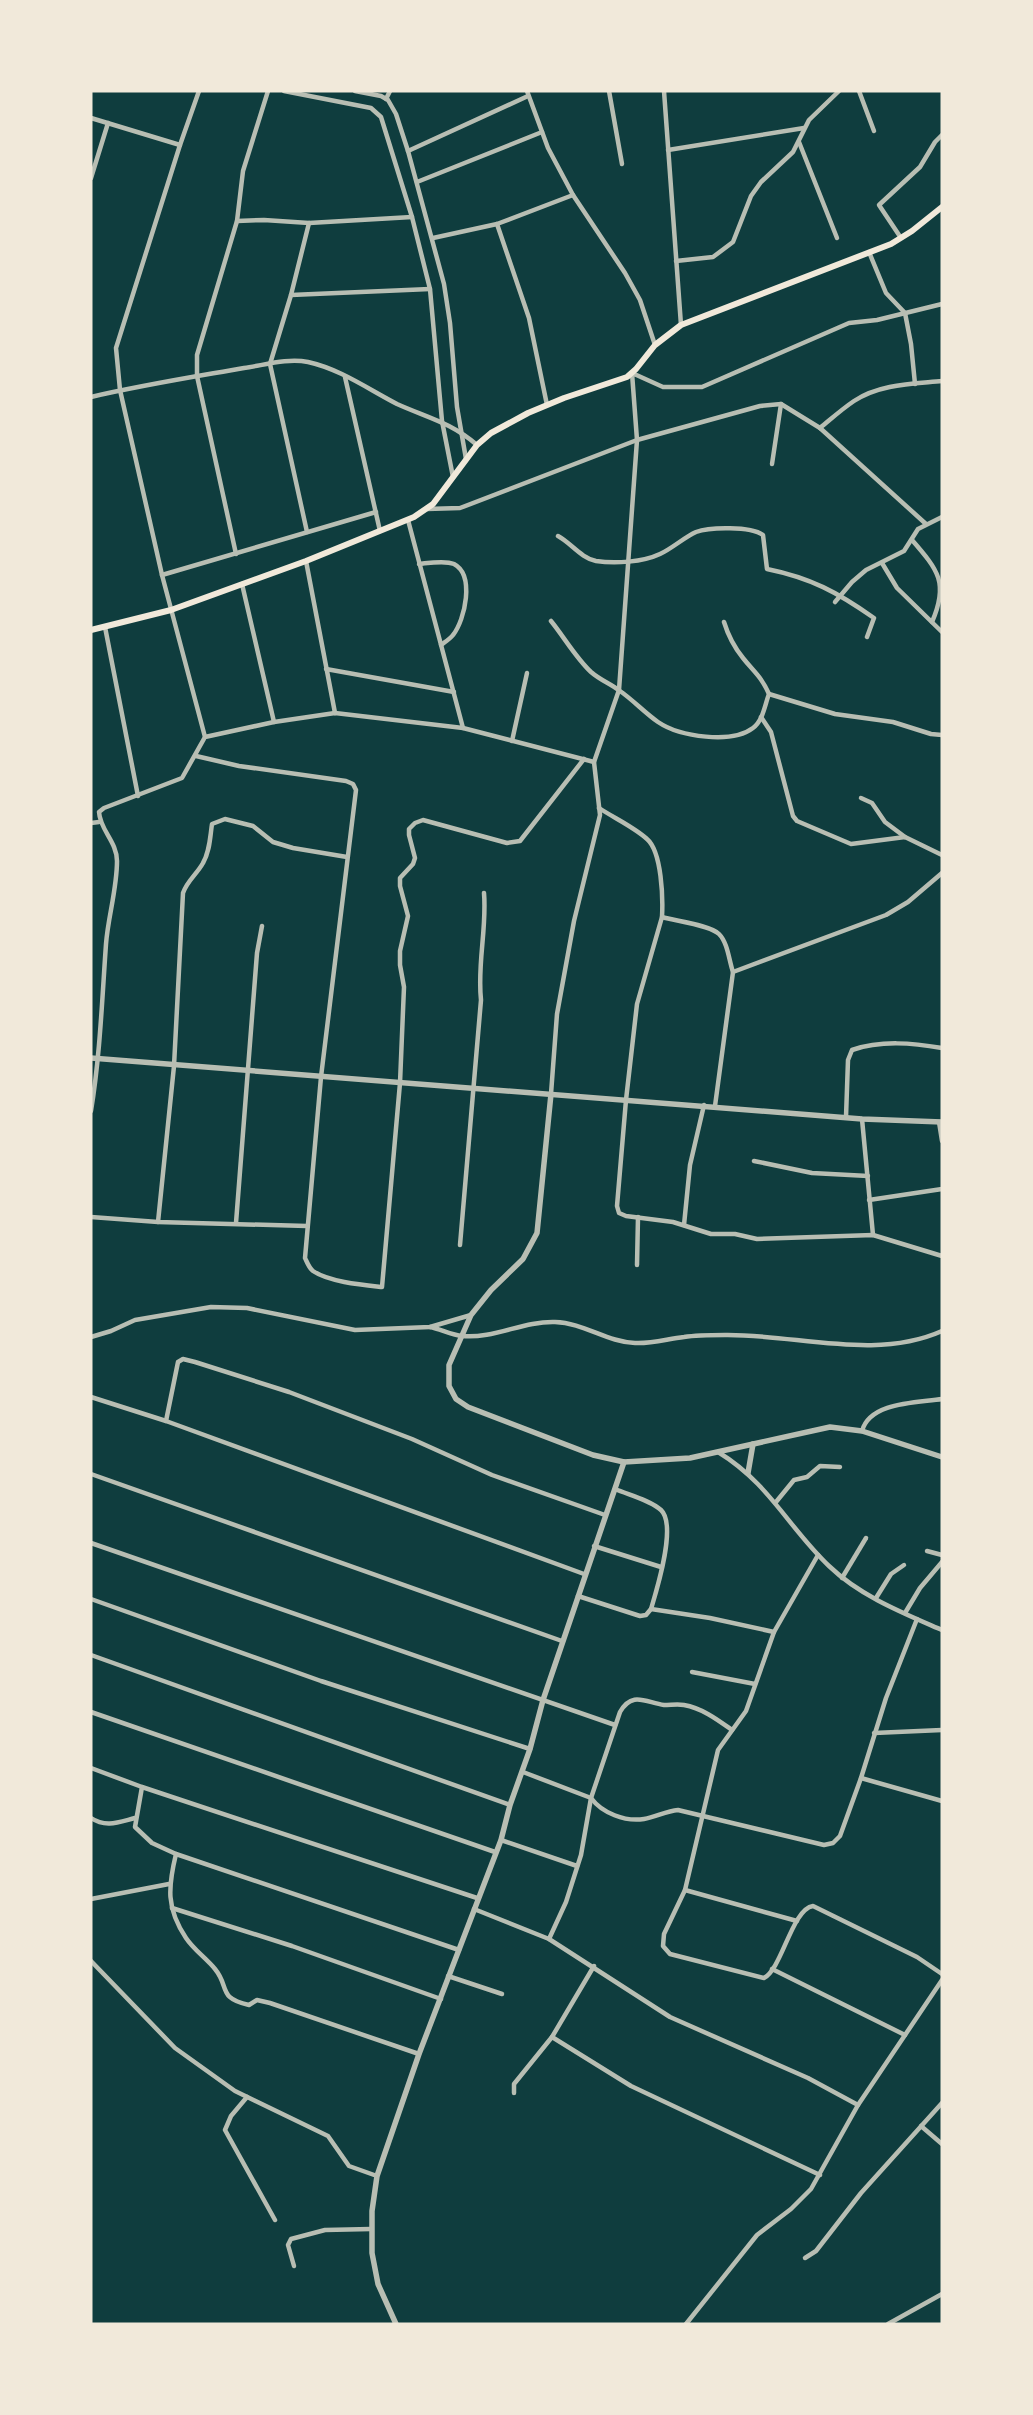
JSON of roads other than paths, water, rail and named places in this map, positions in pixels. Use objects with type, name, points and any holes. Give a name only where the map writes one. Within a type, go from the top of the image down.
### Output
[{"type":"main road","points":[[91,630],[171,610],[306,561],[408,520],[427,509],[454,478],[477,445],[509,422],[580,392],[621,380],[632,373],[655,345],[681,325],[901,238],[923,224],[942,207]]},
{"type":"street","points":[[91,1111],[99,1059],[106,942],[117,860],[113,843],[99,822],[99,812],[104,808],[182,778],[196,756],[204,737],[162,576],[120,390],[116,348],[199,91]]},
{"type":"street","points":[[236,554],[197,376],[198,345],[237,221],[243,171],[268,91]]},
{"type":"street","points":[[284,91],[371,108],[377,112],[384,123],[412,217],[430,289],[442,421],[454,478]]},
{"type":"street","points":[[355,91],[386,99],[393,106],[408,151],[434,238],[448,303],[461,431],[466,459]]},
{"type":"street","points":[[386,99],[390,91]]},
{"type":"street","points":[[610,91],[622,164]]},
{"type":"street","points":[[664,91],[681,325]]},
{"type":"street","points":[[676,261],[712,257],[728,246],[740,227],[751,196],[761,182],[779,167],[799,142],[808,120],[839,91]]},
{"type":"street","points":[[859,91],[874,131]]},
{"type":"street","points":[[408,151],[528,92],[542,132],[573,195],[625,273],[640,300],[655,345]]},
{"type":"street","points":[[91,118],[180,145]]},
{"type":"street","points":[[91,178],[108,124]]},
{"type":"street","points":[[668,150],[804,128]]},
{"type":"street","points":[[417,182],[542,132]]},
{"type":"street","points":[[901,238],[879,205],[920,166],[935,142],[942,135]]},
{"type":"street","points":[[799,142],[836,238]]},
{"type":"street","points":[[434,238],[496,224],[573,195]]},
{"type":"street","points":[[237,221],[310,222],[412,217]]},
{"type":"street","points":[[307,532],[270,364],[291,295],[310,222]]},
{"type":"street","points":[[496,224],[528,318],[547,405]]},
{"type":"street","points":[[869,252],[886,293],[905,313],[911,344],[915,384]]},
{"type":"street","points":[[291,295],[430,289]]},
{"type":"street","points":[[942,304],[849,323],[702,387],[662,387],[632,373],[637,440],[619,690],[594,762],[600,815],[574,922],[557,1014],[537,1233],[523,1260],[491,1290],[472,1315],[449,1365],[447,1379],[452,1393],[462,1403],[593,1455],[624,1462],[673,1460],[718,1452],[821,1428],[846,1428],[862,1431],[942,1456]]},
{"type":"street","points":[[91,396],[197,376],[270,364],[302,361],[345,377],[397,404],[442,421],[461,431],[477,445]]},
{"type":"street","points":[[345,377],[380,531]]},
{"type":"street","points":[[820,428],[854,400],[890,386],[942,381]]},
{"type":"street","points":[[772,464],[781,404]]},
{"type":"street","points":[[427,509],[460,508],[637,440],[760,406],[781,404],[820,428],[926,524]]},
{"type":"street","points":[[162,576],[376,512]]},
{"type":"street","points":[[834,602],[866,570],[904,550],[918,529],[942,517]]},
{"type":"street","points":[[408,520],[463,728]]},
{"type":"street","points":[[558,536],[570,543],[584,557],[594,560],[629,560],[660,554],[698,531],[722,529],[758,531],[763,535],[767,569],[797,575],[840,594],[874,618],[868,637]]},
{"type":"street","points":[[912,540],[931,563],[940,583],[941,595],[932,622]]},
{"type":"street","points":[[306,561],[335,713]]},
{"type":"street","points":[[419,564],[452,563],[458,567],[464,579],[467,602],[453,635],[441,645]]},
{"type":"street","points":[[882,563],[897,588],[942,632]]},
{"type":"street","points":[[242,584],[274,722]]},
{"type":"street","points":[[551,621],[590,671],[600,680],[619,690],[659,723],[673,730],[703,736],[739,735],[754,727],[761,717],[769,694],[763,679],[742,658],[730,639],[724,622]]},
{"type":"street","points":[[105,627],[138,796]]},
{"type":"street","points":[[326,669],[454,692]]},
{"type":"street","points":[[512,741],[527,673]]},
{"type":"street","points":[[769,694],[835,714],[893,722],[931,734],[942,735]]},
{"type":"street","points":[[204,737],[274,722],[335,713],[463,728],[594,762]]},
{"type":"street","points":[[761,717],[771,732],[793,816],[798,822],[851,844],[905,837]]},
{"type":"street","points":[[196,756],[240,766],[322,776],[352,784],[356,790],[321,1077],[305,1258],[312,1270],[356,1284],[382,1288],[400,1083],[404,987],[400,965],[400,951],[408,916],[400,886],[400,878],[413,864],[415,858],[409,829],[415,823],[423,820],[507,843],[520,841],[584,759]]},
{"type":"street","points":[[861,798],[872,803],[885,822],[905,837],[942,855]]},
{"type":"street","points":[[599,808],[648,840],[655,852],[661,888],[662,917],[637,1004],[617,1206],[622,1215],[684,1225],[711,1234],[735,1234],[765,1240],[873,1235],[942,1256]]},
{"type":"street","points":[[158,1222],[174,1066],[183,893],[186,884],[203,863],[210,846],[212,824],[225,819],[253,826],[273,842],[293,848],[347,857]]},
{"type":"street","points":[[91,823],[99,822]]},
{"type":"street","points":[[733,972],[886,915],[939,881],[942,873]]},
{"type":"street","points":[[460,1245],[481,1000],[479,982],[486,917],[484,893]]},
{"type":"street","points":[[662,917],[707,928],[719,933],[724,942],[733,972],[715,1106]]},
{"type":"street","points":[[236,1223],[257,953],[262,926]]},
{"type":"street","points":[[846,1117],[848,1060],[852,1050],[863,1046],[908,1043],[942,1048]]},
{"type":"street","points":[[91,1058],[862,1119],[940,1122],[942,1141]]},
{"type":"street","points":[[684,1225],[690,1165],[704,1105]]},
{"type":"street","points":[[862,1119],[873,1235]]},
{"type":"street","points":[[754,1162],[812,1173],[868,1176]]},
{"type":"street","points":[[869,1200],[942,1189]]},
{"type":"street","points":[[91,1217],[158,1222],[307,1226]]},
{"type":"street","points":[[637,1265],[638,1217]]},
{"type":"street","points":[[91,1337],[111,1332],[135,1320],[219,1306],[247,1308],[355,1330],[430,1327],[447,1324],[472,1315]]},
{"type":"street","points":[[430,1327],[461,1336],[492,1334],[533,1324],[553,1322],[576,1324],[618,1340],[634,1343],[685,1337],[726,1335],[884,1346],[918,1340],[942,1331]]},
{"type":"street","points":[[166,1421],[178,1362],[183,1359],[289,1392],[412,1439],[492,1475],[605,1515]]},
{"type":"street","points":[[91,1397],[166,1421],[584,1574]]},
{"type":"street","points":[[862,1431],[868,1417],[881,1409],[942,1399]]},
{"type":"street","points":[[748,1473],[753,1444]]},
{"type":"street","points":[[718,1452],[748,1473],[776,1502],[818,1555],[842,1578],[917,1620],[942,1630]]},
{"type":"street","points":[[396,2324],[378,2284],[372,2253],[371,2229],[377,2176],[419,2054],[477,1898],[501,1840],[510,1805],[523,1772],[562,1641],[624,1462]]},
{"type":"street","points":[[776,1502],[794,1480],[807,1476],[824,1466],[840,1467]]},
{"type":"street","points":[[91,1474],[562,1641]]},
{"type":"street","points":[[578,1596],[640,1616],[646,1615],[651,1609],[667,1536],[667,1520],[661,1510],[615,1489]]},
{"type":"street","points":[[842,1578],[866,1538]]},
{"type":"street","points":[[91,1542],[615,1725]]},
{"type":"street","points":[[594,1546],[661,1567]]},
{"type":"street","points":[[927,1551],[942,1555]]},
{"type":"street","points":[[818,1555],[774,1632],[746,1711],[718,1750],[685,1890],[664,1934],[665,1950],[670,1954],[761,1978],[767,1976],[772,1969],[797,1921],[807,1909],[813,1906],[917,1957],[942,1974]]},
{"type":"street","points":[[905,1613],[920,1588],[942,1562]]},
{"type":"street","points":[[876,1598],[891,1574],[904,1565]]},
{"type":"street","points":[[91,1600],[321,1681],[530,1749]]},
{"type":"street","points":[[651,1609],[710,1618],[774,1632]]},
{"type":"street","points":[[523,1772],[591,1798],[596,1805],[614,1815],[631,1819],[644,1819],[666,1811],[678,1810],[824,1844],[833,1843],[840,1836],[861,1778],[874,1733],[917,1620]]},
{"type":"street","points":[[91,1655],[510,1805]]},
{"type":"street","points":[[692,1672],[755,1684]]},
{"type":"street","points":[[549,1939],[566,1902],[578,1866],[591,1798],[615,1725],[625,1702],[632,1699],[684,1705],[716,1718],[732,1730]]},
{"type":"street","points":[[91,1712],[495,1852]]},
{"type":"street","points":[[874,1733],[942,1730]]},
{"type":"street","points":[[91,1768],[142,1787],[477,1898]]},
{"type":"street","points":[[861,1778],[942,1801]]},
{"type":"street","points":[[142,1787],[135,1818],[135,1827],[152,1842],[176,1854],[459,1950]]},
{"type":"street","points":[[91,1818],[101,1824],[109,1825],[135,1818]]},
{"type":"street","points":[[501,1840],[578,1866]]},
{"type":"street","points":[[176,1854],[169,1884],[172,1908],[186,1938],[217,1971],[225,1993],[231,1999],[249,2005],[257,2000],[270,2003],[419,2054]]},
{"type":"street","points":[[91,1899],[169,1884]]},
{"type":"street","points":[[685,1890],[797,1921]]},
{"type":"street","points":[[172,1908],[292,1946],[441,1999]]},
{"type":"street","points":[[474,1908],[549,1939],[594,1966],[670,2017],[808,2078],[858,2105]]},
{"type":"street","points":[[91,1961],[175,2048],[247,2097],[328,2136],[349,2166],[377,2176]]},
{"type":"street","points":[[514,2093],[514,2084],[552,2037],[594,1966]]},
{"type":"street","points":[[772,1969],[905,2035]]},
{"type":"street","points":[[448,1976],[502,1994]]},
{"type":"street","points":[[686,2324],[715,2290],[743,2249],[756,2235],[796,2204],[820,2175],[858,2105],[942,1980]]},
{"type":"street","points":[[552,2037],[631,2086],[820,2175]]},
{"type":"street","points":[[247,2097],[228,2121],[225,2130],[276,2220]]},
{"type":"street","points":[[805,2258],[816,2252],[861,2194],[942,2102]]},
{"type":"street","points":[[921,2126],[942,2144]]},
{"type":"street","points":[[294,2266],[288,2245],[291,2239],[325,2230],[371,2229]]},
{"type":"street","points":[[888,2324],[942,2294]]}]
